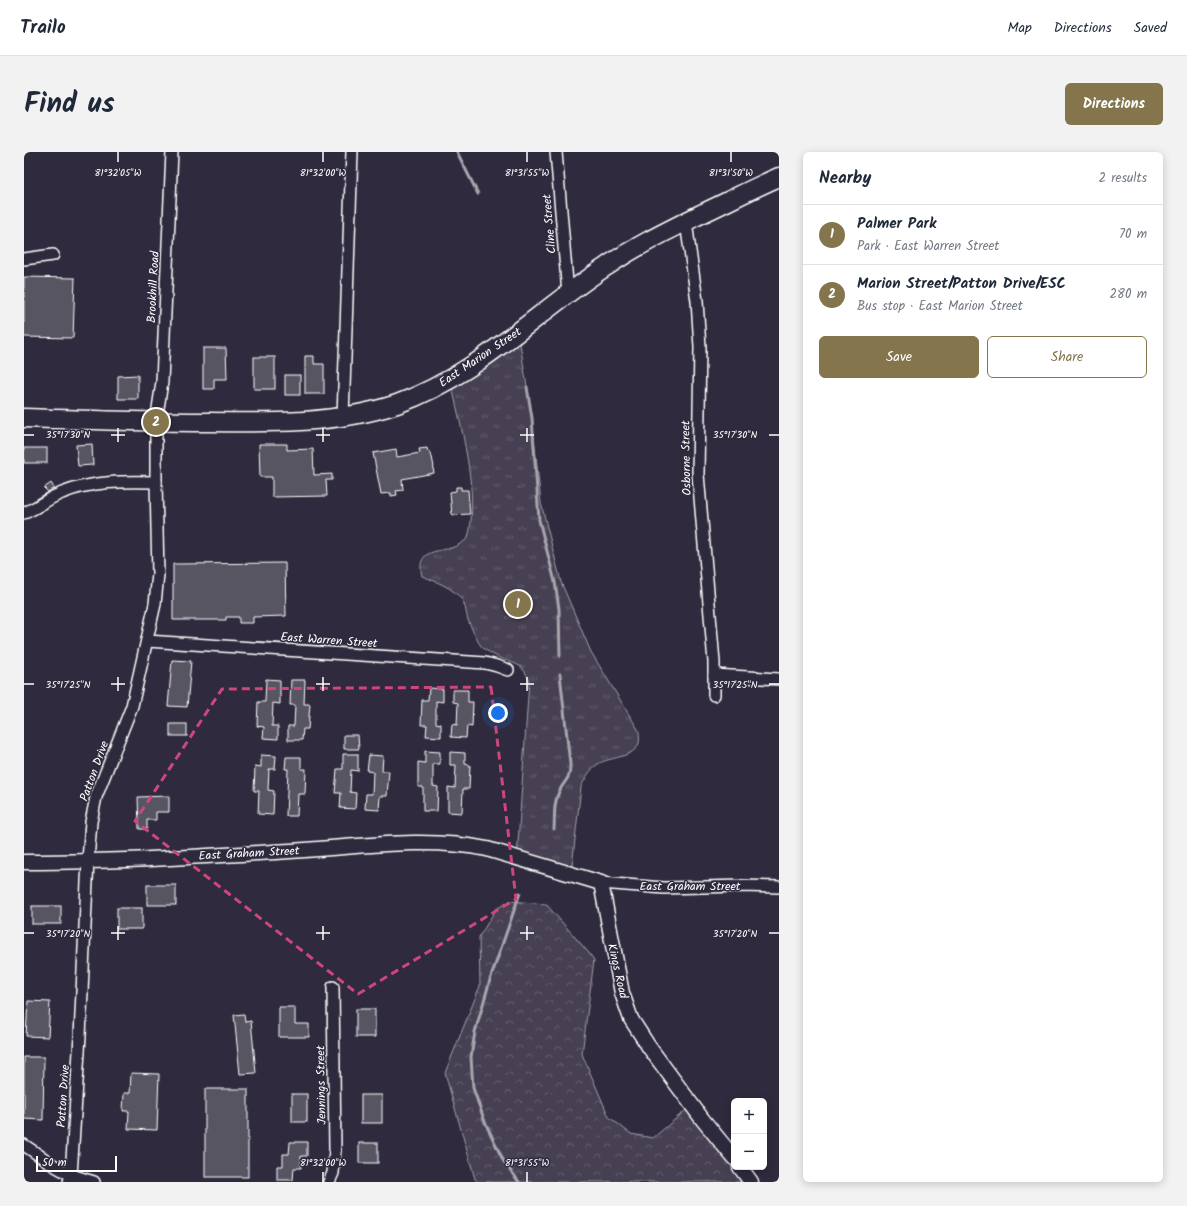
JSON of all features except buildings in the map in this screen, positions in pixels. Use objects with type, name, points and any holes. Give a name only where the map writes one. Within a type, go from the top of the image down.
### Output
[{"type":"main road","name":"East Marion Street","points":[[24,418],[249,423],[316,420],[372,412],[399,403],[432,388],[467,368],[607,266],[686,222],[779,177]]},
{"type":"street","name":"Brookhill Road","points":[[156,422],[162,382],[172,152]]},
{"type":"street","points":[[342,417],[352,152]]},
{"type":"street","name":"Cline Street","points":[[556,152],[568,294]]},
{"type":"street","name":"Osborne Street","points":[[686,222],[697,302],[700,346],[698,474],[714,662],[714,695]]},
{"type":"street","points":[[24,259],[53,255]]},
{"type":"street","name":"Patton Drive","points":[[70,1179],[80,1036],[91,822],[96,798],[132,706],[155,604],[158,574],[156,422]]},
{"type":"street","points":[[24,513],[33,510],[48,499],[74,489],[112,482],[156,482]]},
{"type":"street","name":"East Warren Street","points":[[147,641],[485,663],[508,670]]},
{"type":"street","points":[[714,675],[779,680]]},
{"type":"street","name":"East Graham Street","points":[[24,862],[214,856],[403,843],[439,843],[473,846],[601,884],[664,888],[742,886],[779,887]]},
{"type":"street","name":"Kings Road","points":[[601,884],[622,993],[631,1019],[703,1120],[731,1154]]},
{"type":"street","name":"Jennings Street","points":[[329,1182],[333,1173],[335,1150],[333,987]]},
{"type":"street","points":[[24,1145],[70,1179],[94,1182]]},
{"type":"street","points":[[742,1170],[751,1182]]},
{"type":"highlighted area","points":[[491,687],[516,899],[358,994],[135,821],[222,689]]},
{"type":"green space","points":[[518,331],[532,418],[541,503],[561,582],[591,652],[639,731],[639,742],[632,752],[602,762],[595,766],[590,771],[581,787],[571,875],[517,858],[529,681],[520,666],[501,659],[481,646],[471,627],[464,605],[459,596],[449,588],[422,576],[421,568],[424,557],[428,554],[454,547],[468,538],[471,520],[472,501],[467,458],[450,378]]},
{"type":"green space","points":[[510,901],[546,904],[594,960],[582,1054],[609,1117],[631,1134],[653,1138],[692,1105],[731,1156],[731,1170],[742,1170],[751,1182],[478,1182],[475,1179],[445,1073],[480,986],[479,937],[496,909]]},
{"type":"waterway","points":[[457,152],[478,194]]},
{"type":"waterway","points":[[527,387],[532,418],[539,520],[555,582],[559,609],[560,656]]},
{"type":"waterway","points":[[554,829],[557,796],[568,777],[570,770],[560,674]]},
{"type":"waterway","points":[[519,1182],[503,1160],[485,1122],[473,1088],[471,1057],[475,1032],[490,980],[520,893]]},
{"type":"place","name":"Marion Street/Patton Drive/ESC","points":[[156,422]]},
{"type":"place","name":"Palmer Park","points":[[518,604]]}]
